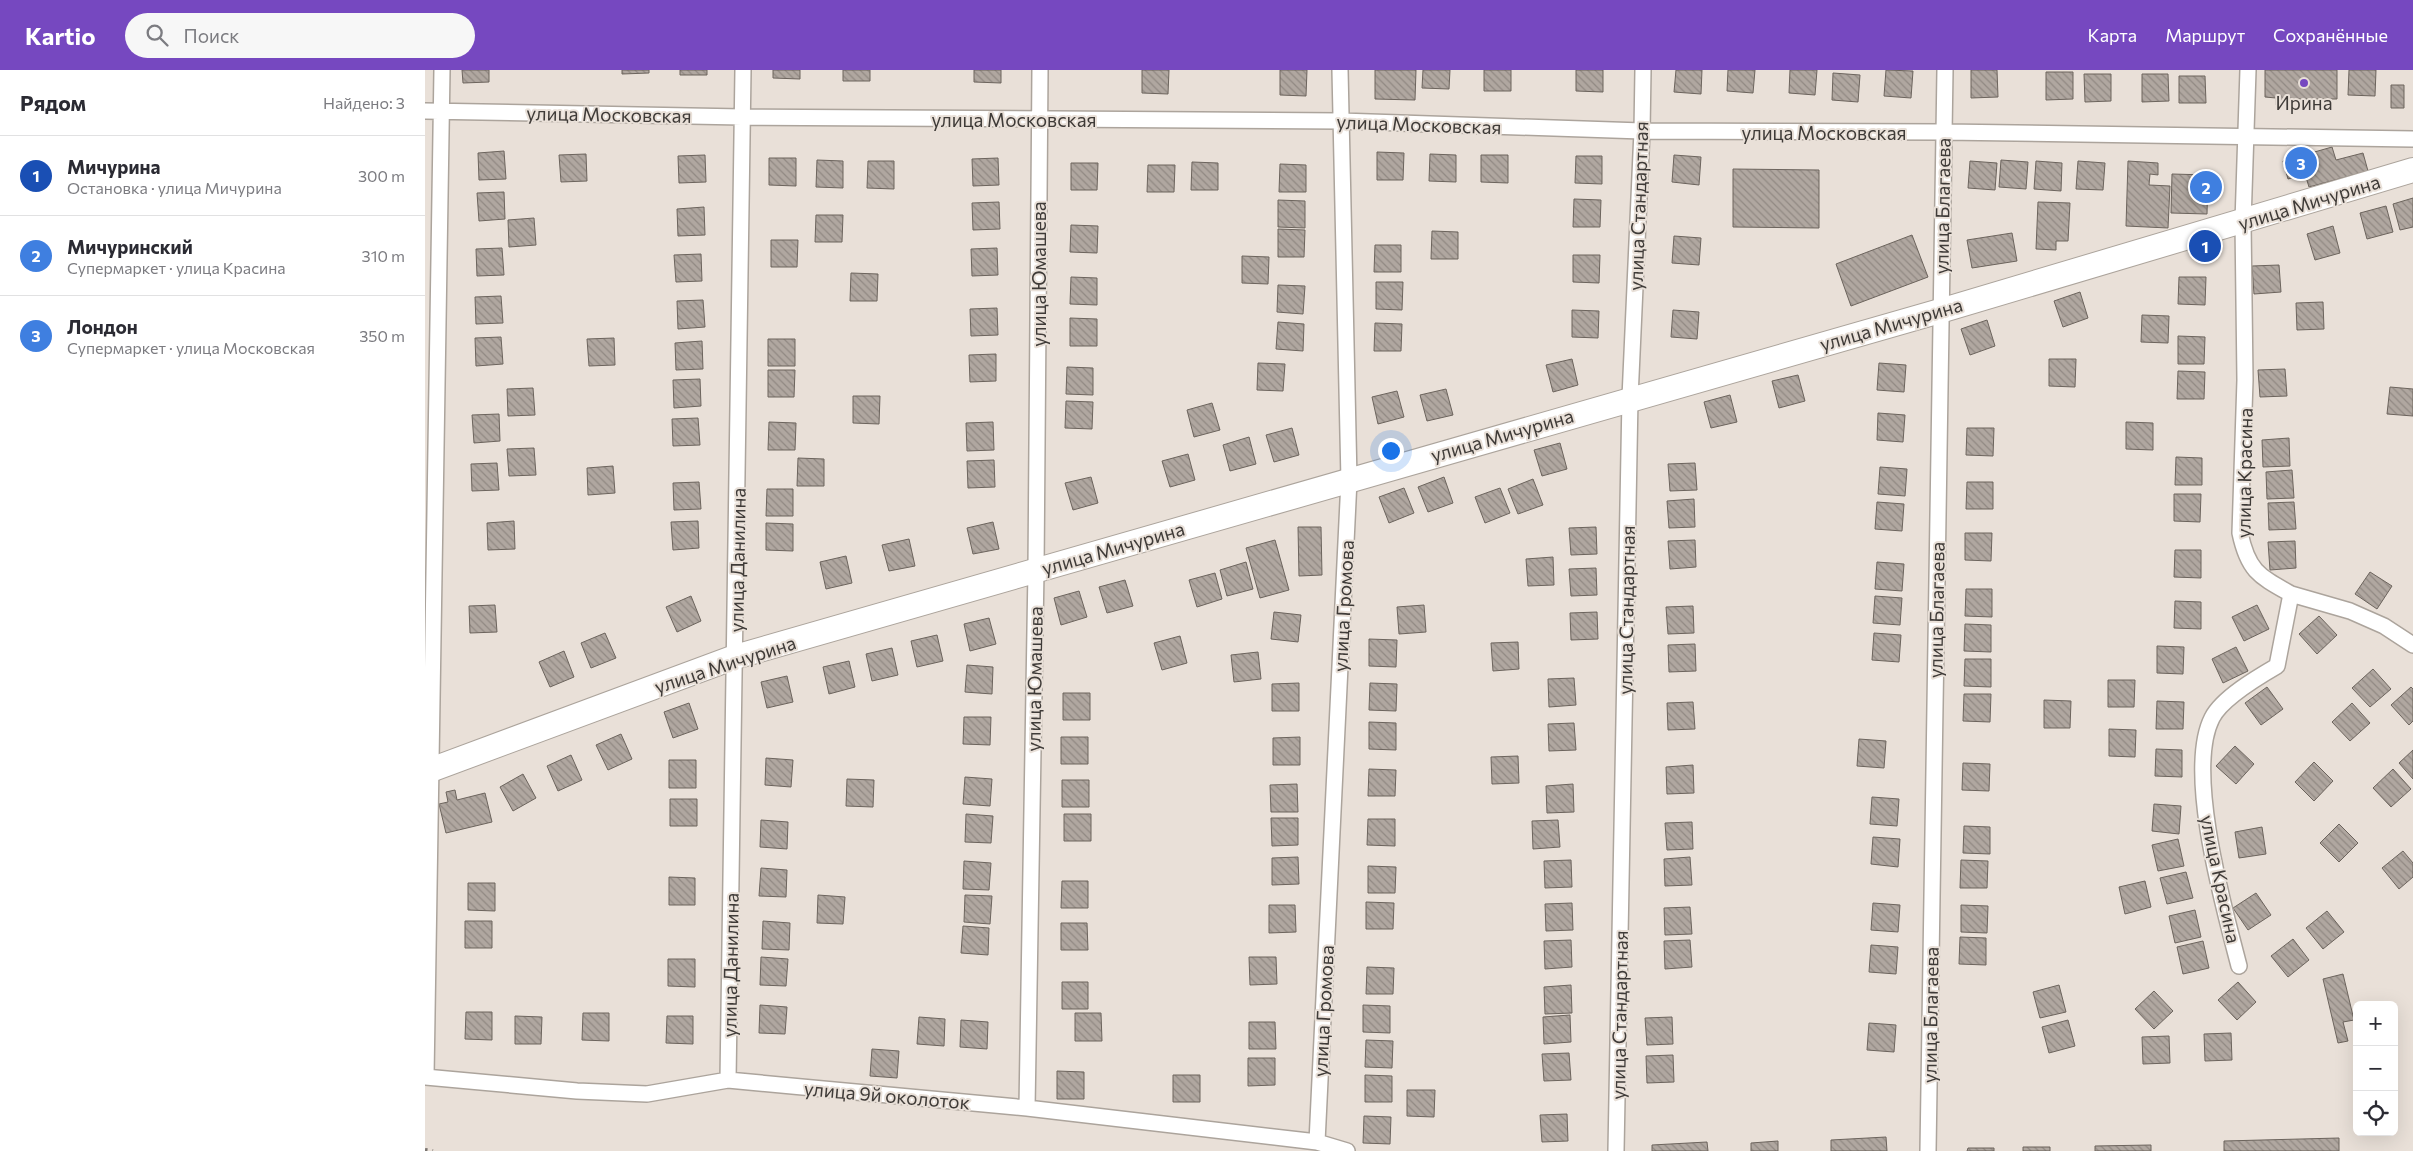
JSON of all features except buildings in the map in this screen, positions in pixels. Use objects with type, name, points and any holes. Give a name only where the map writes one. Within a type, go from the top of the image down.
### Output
[{"type":"main road","name":"улица Мичурина","points":[[428,771],[735,657],[1940,310],[2243,222],[2413,170]]},
{"type":"street","points":[[425,1077],[428,771],[442,70]]},
{"type":"street","name":"улица Данилина","points":[[728,1080],[743,70]]},
{"type":"street","name":"улица Юмашева","points":[[1027,1108],[1036,570],[1040,70]]},
{"type":"street","name":"улица Громова","points":[[1317,1142],[1349,480],[1340,70]]},
{"type":"street","name":"улица Стандартная","points":[[1617,1151],[1630,398],[1643,70]]},
{"type":"street","name":"улица Благаева","points":[[1928,1151],[1945,70]]},
{"type":"street","name":"улица Красина","points":[[2239,966],[2219,886],[2206,812],[2202,777],[2205,743],[2212,718],[2240,689],[2277,666],[2291,594],[2260,576],[2244,552],[2240,533],[2245,380],[2243,222],[2248,70]]},
{"type":"street","name":"улица Московская","points":[[425,111],[743,116],[1341,121],[1642,131],[1944,132],[2413,139]]},
{"type":"street","points":[[2291,594],[2350,611],[2384,626],[2413,645]]},
{"type":"street","name":"улица 9й околоток","points":[[425,1077],[577,1091],[647,1094],[728,1080],[1027,1108],[1317,1142],[1347,1151]]},
{"type":"railway","points":[[425,1150],[433,1151]]},
{"type":"place","name":"Ирина","points":[[2304,83]]},
{"type":"place","name":"Лондон","points":[[2301,163]]},
{"type":"place","name":"Мичуринский","points":[[2206,187]]},
{"type":"place","name":"Мичурина","points":[[2205,246]]}]
